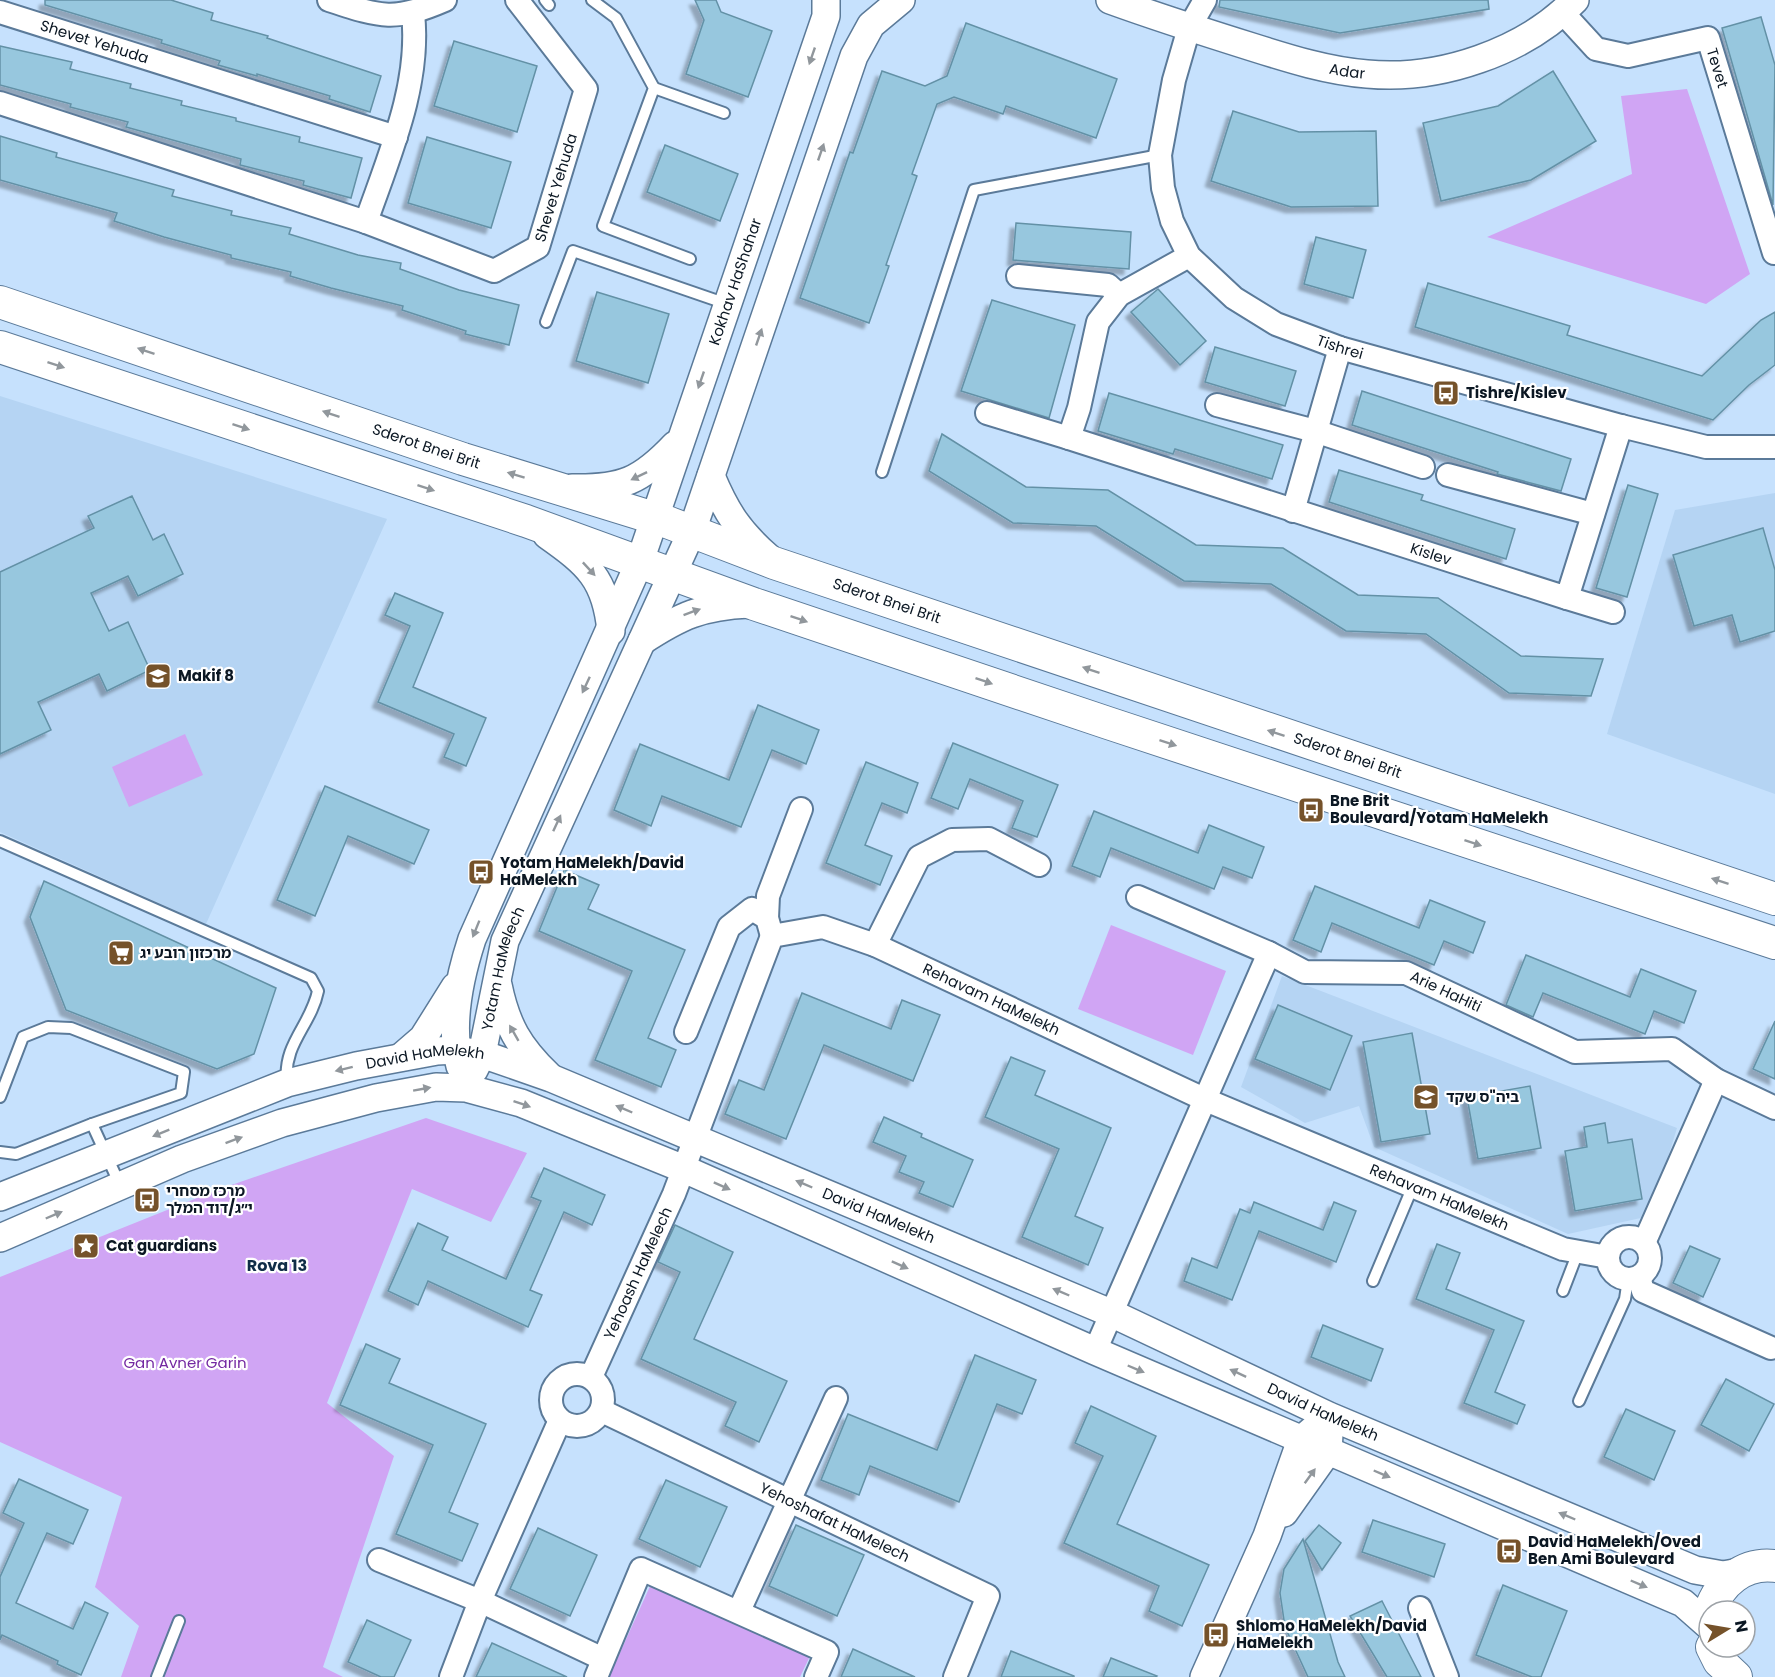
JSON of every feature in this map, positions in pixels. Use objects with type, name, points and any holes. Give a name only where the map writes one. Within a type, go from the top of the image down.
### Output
[{"type":"main road","name":"Sderot Bnei Brit","points":[[0,302],[451,455],[692,531],[774,563],[1775,899]]},
{"type":"main road","points":[[0,347],[526,521],[754,604],[1775,943]]},
{"type":"main road","points":[[1719,1599],[1722,1588],[1740,1572],[1773,1564]]},
{"type":"main road","points":[[1718,1659],[1736,1677]]},
{"type":"street","points":[[329,0],[376,15],[413,14],[445,0]]},
{"type":"street","name":"Shevet Yehuda","points":[[0,103],[366,222],[495,271],[538,248],[586,89],[517,0]]},
{"type":"street","name":"Kokhav HaShahar","points":[[640,561],[826,16],[826,0]]},
{"type":"street","points":[[692,531],[854,56],[871,25],[901,0]]},
{"type":"street","name":"Adar","points":[[1110,0],[1189,28],[1317,67],[1369,75],[1431,71],[1466,63],[1508,48],[1537,33],[1569,6]]},
{"type":"street","name":"Tishrei","points":[[1205,0],[1189,28],[1174,80],[1160,155],[1163,188],[1172,221],[1189,256],[1234,298],[1276,324],[1340,348],[1621,426],[1706,447],[1775,447]]},
{"type":"street","name":"Tevet","points":[[1569,6],[1596,49],[1628,56],[1708,38],[1774,252]]},
{"type":"street","name":"Shevet Yehuda","points":[[0,12],[396,137]]},
{"type":"street","points":[[366,222],[396,137],[416,55],[413,14]]},
{"type":"street","points":[[1069,438],[1079,408],[1098,322],[1119,295],[1189,256]]},
{"type":"street","points":[[1018,276],[1108,285],[1119,295]]},
{"type":"street","points":[[1293,511],[1340,348]]},
{"type":"street","points":[[1217,405],[1315,431],[1422,467]]},
{"type":"street","name":"Kislev","points":[[987,413],[1613,612]]},
{"type":"street","points":[[1567,598],[1621,426]]},
{"type":"street","points":[[558,488],[601,489],[635,478],[651,470],[682,437]]},
{"type":"street","points":[[1448,475],[1593,514]]},
{"type":"street","points":[[711,476],[729,516],[748,540],[774,563]]},
{"type":"street","points":[[526,521],[575,555],[593,572],[601,585],[609,608],[611,632]]},
{"type":"street","name":"Yotam HaMelech","points":[[466,1088],[482,1054],[496,976],[505,941],[527,887],[692,531]]},
{"type":"street","name":"Yotam HaMelech","points":[[466,1088],[456,1050],[459,980],[472,939],[494,886],[611,632],[640,561]]},
{"type":"street","points":[[642,641],[689,612],[717,605],[754,604]]},
{"type":"street","points":[[684,1169],[770,927],[768,896],[801,809]]},
{"type":"street","points":[[874,945],[919,857],[952,840],[989,839],[1039,865]]},
{"type":"street","name":"Arie HaHiti","points":[[1138,897],[1269,953],[1305,972],[1406,973],[1575,1052],[1672,1049],[1716,1080],[1775,1108]]},
{"type":"street","name":"Rehavam HaMelekh","points":[[686,1032],[729,927],[752,909],[770,927],[823,927],[874,945],[1206,1100],[1563,1249],[1608,1257]]},
{"type":"street","points":[[1095,1352],[1269,953]]},
{"type":"street","points":[[496,976],[504,1015],[531,1059],[551,1078]]},
{"type":"street","points":[[401,1057],[434,1025],[459,980]]},
{"type":"street","name":"David HaMelekh","points":[[0,1197],[287,1083],[401,1057],[456,1050],[482,1054],[551,1078],[1113,1314],[1329,1416],[1695,1570],[1723,1575],[1740,1572]]},
{"type":"street","points":[[1644,1243],[1716,1080]]},
{"type":"street","name":"David HaMelekh","points":[[0,1238],[182,1159],[282,1123],[376,1098],[436,1087],[466,1088],[521,1103],[684,1169],[1095,1352],[1683,1603],[1697,1621]]},
{"type":"street","name":"Yehoash HaMelech","points":[[591,1377],[684,1169]]},
{"type":"street","points":[[1633,1278],[1644,1273],[1650,1261],[1650,1254],[1644,1243],[1634,1237],[1622,1238],[1613,1244],[1608,1257],[1612,1271],[1633,1278],[1643,1291],[1771,1348]]},
{"type":"street","points":[[582,1373],[591,1377],[603,1392],[602,1411],[591,1423],[582,1426],[568,1425],[560,1420],[552,1407],[550,1398],[554,1388],[567,1375],[582,1373]]},
{"type":"street","points":[[739,1611],[836,1398]]},
{"type":"street","name":"Yehoshafat HaMelech","points":[[602,1411],[988,1596],[955,1677]]},
{"type":"street","points":[[1204,1677],[1267,1536],[1301,1440],[1329,1416]]},
{"type":"street","points":[[1267,1536],[1328,1451],[1329,1416]]},
{"type":"street","points":[[451,1677],[480,1601],[560,1420]]},
{"type":"street","points":[[379,1560],[480,1601],[599,1668],[641,1569],[827,1652],[816,1677]]},
{"type":"street","points":[[1420,1608],[1447,1677]]},
{"type":"lane","points":[[592,0],[616,18],[654,88],[724,113]]},
{"type":"lane","points":[[654,88],[603,225],[690,259]]},
{"type":"lane","points":[[882,472],[974,190],[1160,155]]},
{"type":"lane","points":[[546,322],[573,251],[728,304]]},
{"type":"lane","points":[[0,841],[311,978],[318,991],[315,1004],[287,1055],[287,1083]]},
{"type":"lane","points":[[0,1097],[23,1036],[48,1027],[71,1028],[184,1072],[181,1093],[16,1154],[0,1152]]},
{"type":"lane","points":[[92,1124],[120,1186]]},
{"type":"lane","points":[[1373,1281],[1413,1186]]},
{"type":"lane","points":[[1563,1291],[1578,1252]]},
{"type":"lane","points":[[1579,1401],[1633,1278]]},
{"type":"lane","points":[[157,1677],[179,1622]]},
{"type":"shaded area","name":"Makif 8","points":[[0,396],[387,519],[206,924],[0,832]]},
{"type":"shaded area","points":[[1775,493],[1775,794],[1607,734],[1675,510]]},
{"type":"shaded area","name":"ביה\"ס שקד","points":[[1282,976],[1677,1128],[1650,1216],[1568,1234],[1374,1147],[1359,1106],[1305,1123],[1241,1087]]},
{"type":"green space","points":[[1687,89],[1750,274],[1706,304],[1487,237],[1632,174],[1621,96]]},
{"type":"green space","points":[[185,734],[203,775],[129,807],[112,767]]},
{"type":"green space","points":[[1111,925],[1226,971],[1193,1055],[1078,1009]]},
{"type":"green space","name":"Gan Avner Garin","points":[[426,1118],[527,1153],[491,1222],[412,1189],[327,1403],[394,1456],[323,1667],[343,1677],[121,1677],[139,1626],[95,1587],[122,1497],[0,1442],[0,1277],[217,1190]]},
{"type":"green space","points":[[651,1584],[810,1656],[800,1677],[609,1677]]},
{"type":"building","points":[[45,0],[171,0],[213,13],[211,20],[268,36],[267,38],[381,76],[370,112],[329,99],[330,96],[218,65],[220,61],[161,43],[162,40],[45,5]]},
{"type":"building","points":[[695,0],[716,0],[721,12],[772,31],[748,97],[686,74],[704,20]]},
{"type":"building","points":[[1220,0],[1488,0],[1489,9],[1340,33],[1219,7]]},
{"type":"building","points":[[1761,17],[1775,65],[1773,205],[1722,28]]},
{"type":"building","points":[[966,23],[1117,79],[1096,138],[1006,106],[1003,114],[954,97],[937,104],[912,174],[917,176],[886,265],[889,266],[869,323],[800,298],[850,152],[853,153],[882,71],[925,86],[947,76]]},
{"type":"building","points":[[454,41],[537,66],[517,132],[434,106]]},
{"type":"building","points":[[0,46],[72,62],[70,69],[131,84],[130,88],[182,101],[181,105],[236,118],[236,121],[300,137],[299,142],[362,158],[351,198],[303,185],[304,181],[240,165],[241,159],[126,127],[128,122],[0,85]]},
{"type":"building","points":[[1553,71],[1596,141],[1531,180],[1441,201],[1423,123],[1498,106]]},
{"type":"building","points":[[1233,111],[1299,132],[1376,131],[1378,206],[1291,207],[1211,181]]},
{"type":"building","points":[[0,136],[57,153],[56,157],[174,190],[172,196],[232,211],[231,215],[291,228],[289,234],[358,255],[401,263],[400,269],[459,290],[519,305],[509,345],[465,334],[466,331],[402,310],[403,306],[290,276],[291,272],[231,258],[231,255],[114,221],[117,213],[0,180]]},
{"type":"building","points":[[427,137],[511,162],[491,228],[408,203]]},
{"type":"building","points":[[665,145],[738,174],[720,221],[647,192]]},
{"type":"building","points":[[1016,223],[1131,232],[1129,269],[1013,260]]},
{"type":"building","points":[[1316,237],[1366,250],[1353,298],[1304,284]]},
{"type":"building","points":[[1428,283],[1570,326],[1567,335],[1702,376],[1761,320],[1775,312],[1775,365],[1749,385],[1713,420],[1415,327]]},
{"type":"building","points":[[1158,289],[1206,341],[1180,365],[1131,312]]},
{"type":"building","points":[[597,292],[669,314],[648,383],[576,361]]},
{"type":"building","points":[[992,300],[1075,325],[1049,418],[961,391]]},
{"type":"building","points":[[1215,347],[1296,371],[1285,406],[1205,382]]},
{"type":"building","points":[[1362,391],[1571,459],[1561,491],[1497,474],[1498,472],[1352,425]]},
{"type":"building","points":[[1109,393],[1283,445],[1272,479],[1175,449],[1173,454],[1098,431]]},
{"type":"building","points":[[942,434],[1026,487],[1108,490],[1196,545],[1283,548],[1358,595],[1438,598],[1521,656],[1603,659],[1591,696],[1509,693],[1426,634],[1346,631],[1271,584],[1184,581],[1096,526],[1013,523],[929,471]]},
{"type":"building","points":[[1339,470],[1423,495],[1421,500],[1515,529],[1506,559],[1329,502]]},
{"type":"building","points":[[1628,485],[1658,494],[1627,597],[1596,588]]},
{"type":"building","points":[[132,496],[153,540],[164,534],[183,574],[138,596],[128,576],[91,593],[109,631],[128,622],[150,670],[107,691],[99,674],[38,702],[51,730],[0,754],[0,572],[94,528],[88,516]]},
{"type":"building","points":[[1763,528],[1775,570],[1775,631],[1740,642],[1732,615],[1694,626],[1673,555]]},
{"type":"building","points":[[395,593],[443,613],[413,687],[486,718],[466,766],[444,757],[454,734],[378,702],[410,626],[385,615]]},
{"type":"building","points":[[758,705],[819,730],[806,764],[772,750],[741,827],[662,796],[651,826],[614,810],[640,744],[729,780]]},
{"type":"building","points":[[953,743],[1058,785],[1037,837],[1012,828],[1023,801],[970,779],[958,809],[931,798]]},
{"type":"building","points":[[866,762],[918,783],[907,813],[882,803],[865,845],[892,856],[880,885],[826,863]]},
{"type":"building","points":[[325,786],[429,830],[414,864],[348,836],[315,916],[277,900]]},
{"type":"building","points":[[1094,811],[1198,853],[1209,825],[1264,847],[1252,878],[1223,867],[1214,889],[1111,848],[1100,877],[1072,866]]},
{"type":"building","points":[[564,870],[599,885],[588,909],[685,950],[648,1038],[676,1050],[661,1087],[595,1060],[632,971],[539,931]]},
{"type":"building","name":"מרכזון רובע יג","points":[[44,881],[276,988],[254,1054],[217,1069],[66,1010],[30,917]]},
{"type":"building","points":[[1315,886],[1419,928],[1430,900],[1485,922],[1473,953],[1444,941],[1434,965],[1332,923],[1321,952],[1293,940]]},
{"type":"building","points":[[1526,955],[1630,997],[1641,969],[1696,991],[1684,1023],[1654,1011],[1645,1034],[1543,993],[1533,1017],[1506,1005]]},
{"type":"building","points":[[802,993],[891,1029],[902,1000],[940,1015],[913,1081],[824,1045],[786,1139],[725,1114],[739,1080],[764,1090]]},
{"type":"building","points":[[1278,1005],[1352,1036],[1330,1090],[1255,1059]]},
{"type":"building","points":[[1775,1021],[1775,1079],[1753,1069]]},
{"type":"building","points":[[1412,1033],[1430,1134],[1381,1142],[1363,1042]]},
{"type":"building","points":[[1011,1057],[1045,1071],[1035,1095],[1111,1128],[1075,1216],[1103,1228],[1088,1265],[1022,1237],[1059,1149],[985,1117]]},
{"type":"building","points":[[1530,1086],[1541,1148],[1478,1159],[1467,1097]]},
{"type":"building","points":[[884,1117],[922,1134],[921,1137],[973,1160],[953,1207],[919,1193],[924,1182],[899,1172],[906,1156],[873,1142]]},
{"type":"building","points":[[1605,1123],[1608,1143],[1632,1139],[1642,1199],[1575,1211],[1565,1151],[1587,1147],[1584,1127]]},
{"type":"building","points":[[544,1168],[605,1195],[592,1225],[564,1212],[530,1290],[542,1295],[528,1327],[428,1281],[418,1305],[388,1291],[418,1223],[448,1237],[442,1250],[506,1279],[541,1201],[531,1197]]},
{"type":"building","points":[[1254,1202],[1323,1230],[1334,1202],[1356,1211],[1336,1262],[1259,1231],[1232,1300],[1184,1281],[1192,1258],[1217,1268],[1240,1209],[1250,1213]]},
{"type":"building","points":[[675,1225],[733,1252],[694,1339],[787,1381],[759,1442],[725,1426],[736,1402],[641,1359],[680,1272],[658,1262]]},
{"type":"building","points":[[1437,1244],[1460,1253],[1446,1289],[1524,1321],[1495,1392],[1525,1405],[1517,1424],[1464,1403],[1494,1330],[1416,1299]]},
{"type":"building","points":[[1690,1246],[1720,1259],[1703,1297],[1673,1283]]},
{"type":"building","points":[[1323,1325],[1383,1349],[1371,1381],[1311,1357]]},
{"type":"building","points":[[366,1344],[400,1359],[389,1383],[486,1424],[449,1512],[478,1524],[462,1561],[396,1534],[433,1445],[340,1405]]},
{"type":"building","points":[[975,1355],[1036,1380],[1022,1414],[997,1404],[959,1502],[870,1466],[859,1495],[821,1480],[848,1414],[937,1450]]},
{"type":"building","points":[[1726,1379],[1774,1404],[1749,1451],[1701,1425]]},
{"type":"building","points":[[1091,1406],[1156,1436],[1117,1524],[1209,1565],[1182,1626],[1149,1611],[1159,1586],[1064,1543],[1103,1456],[1075,1443]]},
{"type":"building","points":[[1626,1409],[1675,1431],[1654,1480],[1604,1457]]},
{"type":"building","points":[[19,1479],[88,1510],[73,1544],[47,1533],[16,1603],[73,1629],[85,1602],[108,1613],[81,1675],[57,1664],[58,1661],[2,1635],[0,1640],[0,1577],[24,1523],[3,1513]]},
{"type":"building","points":[[666,1480],[727,1507],[700,1567],[639,1539]]},
{"type":"building","points":[[1373,1520],[1445,1544],[1434,1577],[1362,1552]]},
{"type":"building","points":[[796,1525],[864,1555],[837,1616],[769,1586]]},
{"type":"building","points":[[1319,1525],[1341,1543],[1322,1570],[1305,1541]]},
{"type":"building","points":[[538,1528],[597,1555],[570,1616],[510,1589]]},
{"type":"building","points":[[1303,1539],[1338,1662],[1345,1677],[1308,1677],[1285,1627],[1280,1593],[1284,1569]]},
{"type":"building","points":[[1503,1585],[1567,1611],[1541,1677],[1532,1677],[1476,1655]]},
{"type":"building","points":[[1382,1601],[1421,1677],[1387,1677],[1350,1616]]},
{"type":"building","points":[[367,1620],[411,1640],[394,1677],[381,1677],[348,1662]]},
{"type":"building","points":[[492,1643],[567,1677],[476,1677]]},
{"type":"building","points":[[853,1649],[915,1677],[841,1677]]},
{"type":"building","points":[[1011,1651],[1074,1676],[1074,1677],[1001,1677]]},
{"type":"building","points":[[1111,1658],[1157,1676],[1103,1677]]},
{"type":"place","name":"Tishre/Kislev","points":[[1446,393]]},
{"type":"place","name":"Makif 8","points":[[158,676]]},
{"type":"place","name":"Bne Brit Boulevard/Yotam HaMelekh","points":[[1311,810]]},
{"type":"place","name":"Yotam HaMelekh/David HaMelekh","points":[[481,872]]},
{"type":"place","name":"מרכזון רובע יג","points":[[121,953]]},
{"type":"place","name":"ביה\"ס שקד","points":[[1426,1097]]},
{"type":"place","name":"מרכז מסחרי י״ג/דוד המלך","points":[[147,1200]]},
{"type":"place","name":"Cat guardians","points":[[86,1246]]},
{"type":"place","name":"David HaMelekh/Oved Ben Ami Boulevard","points":[[1509,1551]]},
{"type":"place","name":"Shlomo HaMelekh/David HaMelekh","points":[[1216,1635]]},
{"type":"district","name":"Rova 13","points":[[277,1265]]}]
